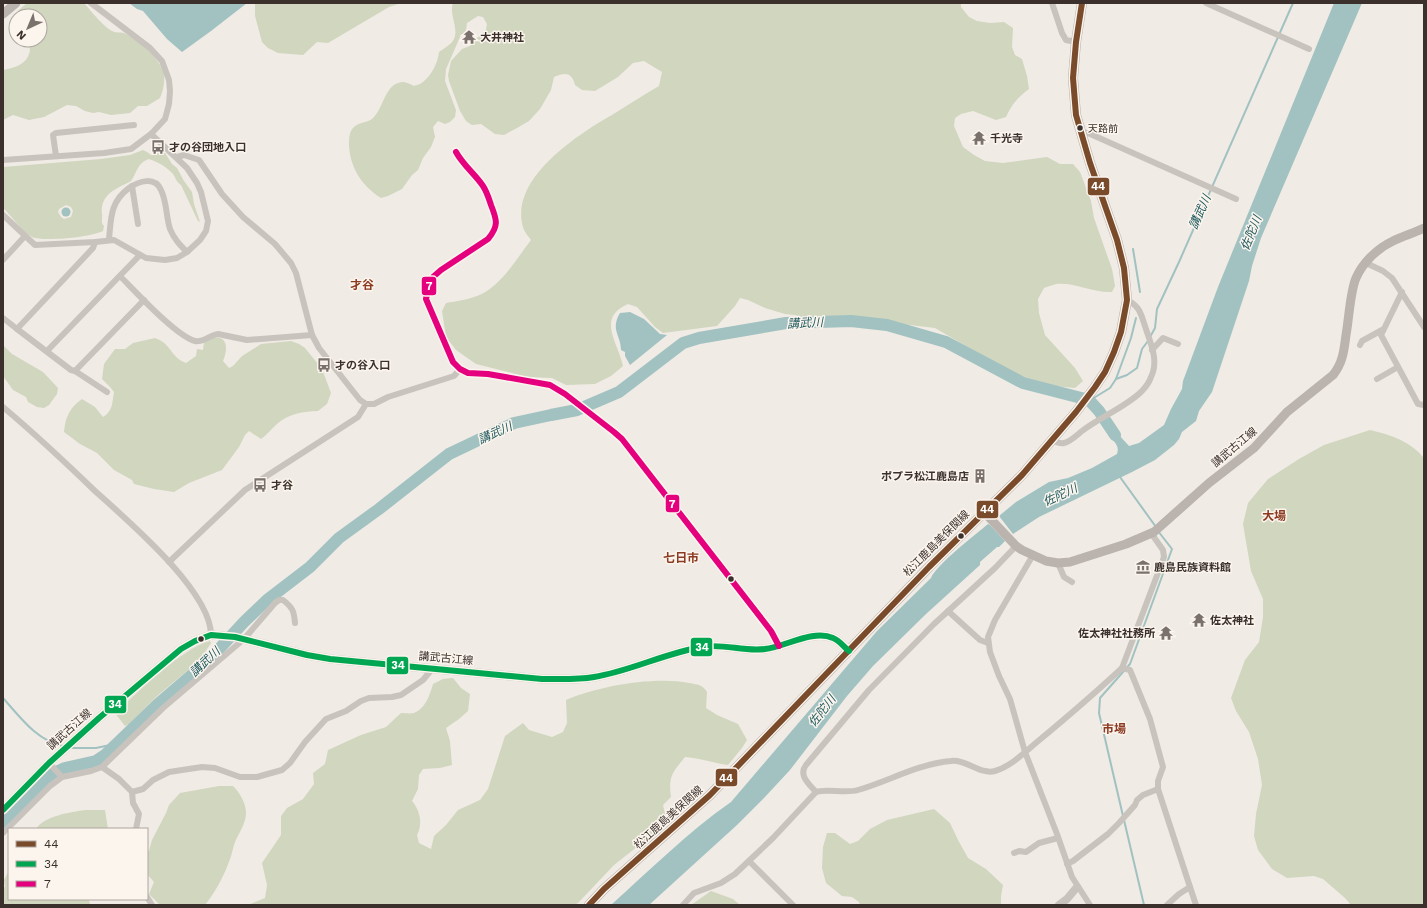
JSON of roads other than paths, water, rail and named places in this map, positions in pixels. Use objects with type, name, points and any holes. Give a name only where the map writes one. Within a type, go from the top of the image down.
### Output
[{"type":"main road","points":[[3,14],[16,3]]},
{"type":"main road","name":"松江鹿島美保関線","points":[[588,905],[710,795],[929,567],[988,515],[1076,412],[1095,387],[1114,352],[1122,332],[1127,300],[1124,268],[1117,240],[1090,163],[1076,115],[1073,78],[1076,42],[1082,3]]},
{"type":"main road","name":"講武古江線","points":[[988,515],[1012,543],[1046,561],[1058,563],[1070,562],[1126,544],[1155,531],[1209,483],[1254,448],[1287,412],[1324,384],[1339,368],[1343,358],[1354,287],[1357,277],[1366,263],[1381,248],[1393,241],[1424,228]]},
{"type":"main road","name":"講武古江線","points":[[3,810],[52,766],[62,751],[70,743],[181,649],[200,638],[215,635],[243,638],[300,654],[330,659],[542,679],[595,677],[688,649],[704,646],[757,650],[768,649],[813,636],[824,635],[834,638],[849,651]]},
{"type":"street","points":[[3,160],[104,153],[131,149],[151,134],[164,119],[169,104],[170,85],[166,69],[162,61],[150,48],[91,3]]},
{"type":"street","points":[[1052,3],[1062,34],[1066,40],[1076,42]]},
{"type":"street","points":[[1206,3],[1309,49]]},
{"type":"street","points":[[56,156],[54,135],[56,133],[134,125]]},
{"type":"street","points":[[1080,132],[1088,134],[1236,198]]},
{"type":"street","points":[[3,215],[36,245],[114,240],[140,255],[154,259],[165,260],[177,258],[187,252],[204,236],[208,221],[197,183],[193,175],[177,157],[151,134]]},
{"type":"street","points":[[456,152],[462,162],[482,185],[496,218],[496,225],[493,233],[488,239],[441,270],[433,277],[429,286],[426,299],[453,362],[460,369],[468,373],[488,374],[550,385],[614,432],[622,440],[771,631],[779,646]]},
{"type":"street","points":[[177,157],[184,155],[199,160],[222,194],[243,217],[275,244],[291,263],[296,273],[312,335],[319,348],[360,400],[366,404],[374,404],[388,397],[454,376],[460,369]]},
{"type":"street","points":[[109,240],[114,203],[122,193],[132,186],[142,181],[149,181],[155,183],[160,188],[171,230],[176,240],[187,252]]},
{"type":"street","points":[[132,186],[138,224]]},
{"type":"street","points":[[3,260],[25,236]]},
{"type":"street","points":[[17,329],[93,248],[95,242]]},
{"type":"street","points":[[47,351],[140,255]]},
{"type":"street","points":[[1366,263],[1392,278],[1424,327]]},
{"type":"street","points":[[120,276],[173,327],[195,341],[203,341],[218,334],[247,340],[312,335]]},
{"type":"street","points":[[1402,292],[1382,330],[1382,337],[1418,404],[1424,405]]},
{"type":"street","points":[[75,371],[144,300]]},
{"type":"street","points":[[1052,440],[1058,443],[1064,443],[1134,398],[1148,384],[1155,364],[1152,350],[1139,309],[1135,304],[1127,300]]},
{"type":"street","points":[[3,318],[71,370],[75,371],[107,392]]},
{"type":"street","points":[[1360,345],[1362,341],[1382,330]]},
{"type":"street","points":[[1152,350],[1160,339],[1163,338],[1178,344]]},
{"type":"street","points":[[1377,379],[1398,367]]},
{"type":"street","points":[[169,562],[245,490],[358,418],[366,404]]},
{"type":"street","points":[[3,407],[30,430],[147,539],[169,562],[199,599],[215,635]]},
{"type":"street","points":[[683,905],[694,893],[720,883],[735,874],[773,838],[816,792],[857,791],[908,772],[953,760],[988,772],[993,772],[1011,763],[1025,752],[1125,669],[1164,557],[1164,550],[1155,531]]},
{"type":"street","points":[[816,792],[804,777],[803,768],[869,690],[948,611],[995,568],[1012,543]]},
{"type":"street","points":[[1033,555],[989,631],[988,643],[998,676],[1010,699],[1025,752],[1067,864],[1077,887],[1090,905]]},
{"type":"street","points":[[1058,563],[1064,577],[1072,582]]},
{"type":"street","points":[[3,833],[61,776],[91,771],[102,767],[162,708],[200,677],[243,638],[269,608],[278,600],[284,602],[293,611],[295,623]]},
{"type":"street","points":[[948,611],[980,640],[988,643]]},
{"type":"street","points":[[132,792],[143,789],[153,780],[169,772],[215,768],[240,777],[257,777],[282,770],[290,763],[305,742],[326,719],[346,711],[361,701],[369,698],[392,697],[401,694],[423,680],[432,669]]},
{"type":"street","points":[[1125,669],[1130,670],[1140,693],[1157,742],[1163,766],[1158,781],[1158,789],[1196,905]]},
{"type":"street","points":[[52,766],[61,776]]},
{"type":"street","points":[[102,767],[119,779],[132,792],[133,803],[139,814],[136,828]]},
{"type":"street","points":[[1067,864],[1072,862],[1108,834],[1143,795],[1158,789]]},
{"type":"street","points":[[1014,852],[1020,850],[1026,852],[1039,843],[1058,838]]},
{"type":"street","points":[[749,861],[792,905]]},
{"type":"street","points":[[1167,905],[1190,886]]},
{"type":"street","points":[[1059,905],[1067,899],[1077,887]]},
{"type":"water","points":[[129,3],[247,3],[182,52],[167,39],[143,11],[137,9]]},
{"type":"water","name":"佐陀川","points":[[1334,3],[1362,3],[1261,238],[1249,281],[1212,392],[1199,411],[1196,421],[1182,432],[1174,445],[1155,460],[1039,517],[1013,534],[999,516],[1016,502],[1049,482],[1068,478],[1092,468],[1117,454],[1118,448],[1104,423],[1109,419],[1118,434],[1129,446],[1139,443],[1164,425],[1182,389],[1183,381],[1218,287]]},
{"type":"water","points":[[66,207],[71,212],[66,217],[61,212]]},
{"type":"water","points":[[630,312],[644,319],[660,334],[667,335],[630,365],[625,356],[625,352],[621,350],[616,324],[620,313]]},
{"type":"water","name":"佐陀川","points":[[988,524],[1005,541],[980,562],[980,565],[926,614],[873,666],[847,696],[790,770],[764,798],[737,825],[649,905],[611,905],[684,839],[731,802],[877,631],[931,578],[934,572],[948,558]]},
{"type":"waterway","name":"講武川","points":[[1150,337],[1155,328],[1157,309],[1293,3]]},
{"type":"waterway","points":[[1133,249],[1140,292]]},
{"type":"waterway","points":[[1116,379],[1131,338],[1136,318]]},
{"type":"waterway","name":"講武川","points":[[3,823],[52,774],[65,768],[96,761],[105,755],[158,704],[207,662],[244,622],[267,600],[310,567],[339,538],[379,509],[449,454],[514,423],[577,410],[619,392],[683,343],[699,338],[786,323],[851,321],[887,325],[946,342],[1023,383],[1089,400],[1099,411],[1115,435]]},
{"type":"waterway","name":"講武川","points":[[1092,399],[1110,388],[1116,379],[1127,375],[1137,368],[1142,349],[1148,341]]},
{"type":"waterway","points":[[1120,477],[1156,527]]},
{"type":"waterway","points":[[1123,816],[1099,713],[1100,698],[1130,664],[1172,549],[1158,531]]},
{"type":"waterway","points":[[3,698],[37,734],[63,746]]},
{"type":"waterway","points":[[72,748],[96,748],[115,744]]},
{"type":"waterway","points":[[1124,820],[1144,905]]},
{"type":"place","name":"大井神社","points":[[469,37]]},
{"type":"place","name":"天路前","points":[[1080,128]]},
{"type":"place","name":"千光寺","points":[[979,138]]},
{"type":"place","name":"才の谷団地入口","points":[[158,147]]},
{"type":"place","name":"才の谷入口","points":[[324,365]]},
{"type":"place","name":"ポプラ松江鹿島店","points":[[980,476]]},
{"type":"place","name":"才谷","points":[[260,485]]},
{"type":"place","name":"鹿島民族資料館","points":[[1143,567]]},
{"type":"place","name":"佐太神社","points":[[1199,620]]},
{"type":"place","name":"佐太神社社務所","points":[[1166,633]]},
{"type":"district","name":"才谷","points":[[362,285]]},
{"type":"district","name":"大場","points":[[1274,516]]},
{"type":"district","name":"七日市","points":[[681,558]]},
{"type":"district","name":"市場","points":[[1114,729]]}]
